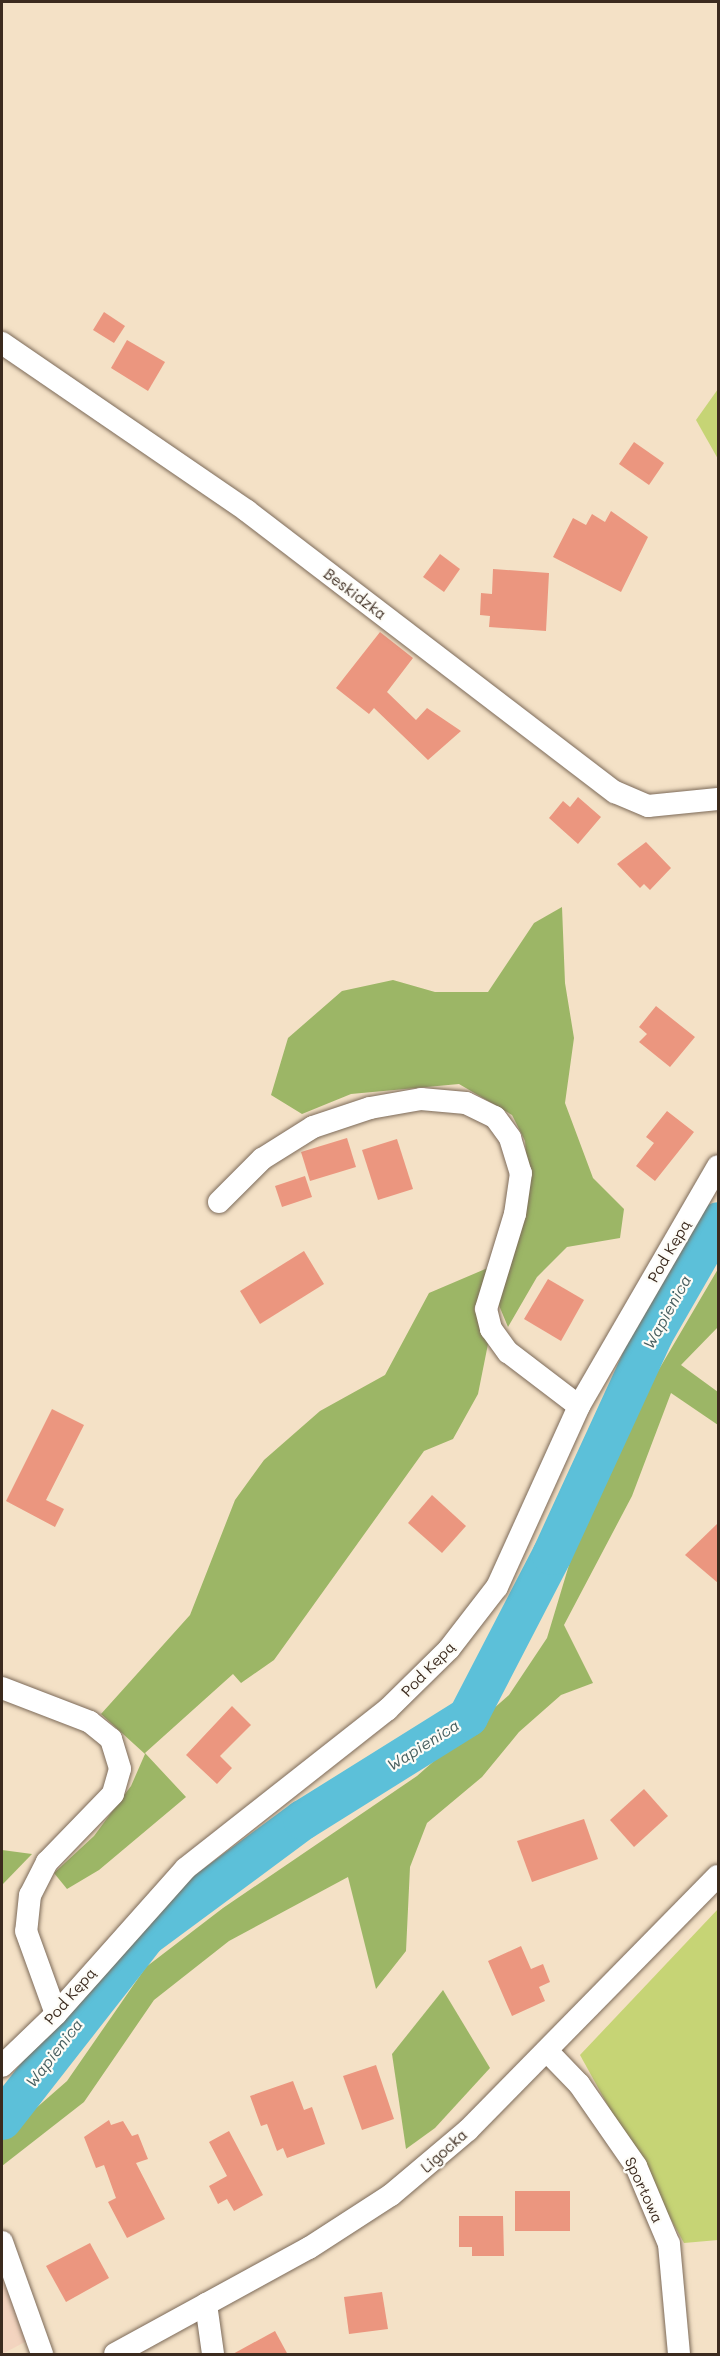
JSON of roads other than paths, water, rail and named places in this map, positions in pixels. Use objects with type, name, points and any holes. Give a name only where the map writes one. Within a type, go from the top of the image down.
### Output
[{"type":"street","name":"Beskidzka","points":[[2,343],[247,512],[615,792],[648,806],[718,799]]},
{"type":"street","points":[[219,1202],[262,1160],[313,1127],[370,1108],[422,1099],[466,1102],[495,1117],[510,1138],[521,1173],[515,1214],[486,1309],[491,1329],[508,1352],[579,1406]]},
{"type":"street","name":"Pod Kępą","points":[[2,2066],[56,2014],[186,1868],[387,1710],[449,1649],[497,1587],[579,1406],[718,1166]]},
{"type":"street","points":[[2,1688],[90,1722],[111,1739],[120,1769],[112,1794],[47,1862],[30,1895],[26,1930],[56,2014]]},
{"type":"street","name":"Ligocka","points":[[115,2355],[391,2195],[547,2051],[718,1876]]},
{"type":"street","name":"Sportowa","points":[[547,2051],[579,2084],[636,2166],[669,2244],[679,2355]]},
{"type":"street","points":[[2,2242],[42,2355]]},
{"type":"street","points":[[206,2304],[213,2355]]},
{"type":"waterway","name":"Wapienica","points":[[2,2120],[146,1936],[303,1820],[468,1717],[552,1555],[653,1335],[718,1222]]}]
